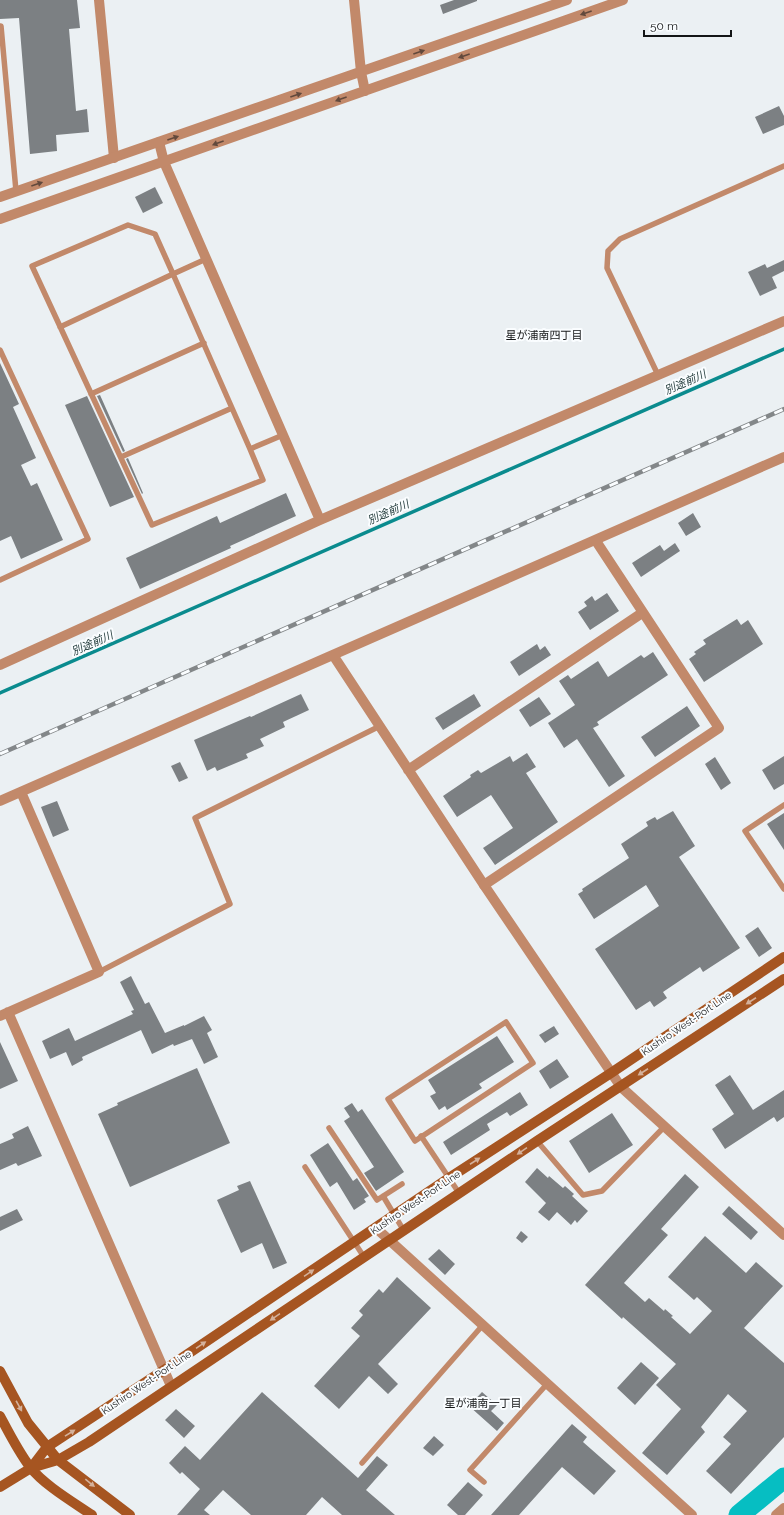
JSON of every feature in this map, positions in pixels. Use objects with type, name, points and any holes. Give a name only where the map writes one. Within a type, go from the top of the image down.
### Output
[{"type":"main road","name":"Kushiro West-Port Line","points":[[31,1468],[47,1447],[395,1216],[449,1178],[611,1073],[784,957]]},
{"type":"main road","name":"Kushiro West-Port Line","points":[[31,1468],[58,1460],[89,1442],[537,1141],[784,979]]},
{"type":"main road","points":[[0,1372],[28,1423],[58,1460],[130,1515]]},
{"type":"main road","points":[[0,1416],[31,1468],[56,1491],[92,1515]]},
{"type":"main road","points":[[0,1487],[31,1468]]},
{"type":"street","points":[[99,0],[114,158]]},
{"type":"street","points":[[354,0],[364,91]]},
{"type":"street","points":[[0,197],[567,0]]},
{"type":"street","points":[[0,220],[623,0]]},
{"type":"street","points":[[159,142],[164,162],[320,520]]},
{"type":"street","points":[[0,665],[320,520],[784,321]]},
{"type":"street","points":[[0,801],[596,541],[784,457]]},
{"type":"street","points":[[484,885],[719,728],[596,541]]},
{"type":"street","points":[[408,770],[642,613]]},
{"type":"street","points":[[333,655],[484,885],[621,1087],[784,1235]]},
{"type":"street","points":[[21,792],[98,972],[4,1014],[171,1386]]},
{"type":"street","points":[[376,1228],[388,1241],[692,1515]]},
{"type":"street","points":[[776,1515],[784,1508]]},
{"type":"lane","points":[[0,26],[16,191]]},
{"type":"lane","points":[[658,375],[607,268],[608,251],[620,239],[784,166]]},
{"type":"lane","points":[[128,225],[155,234],[174,274],[263,480],[152,525],[60,326],[32,266],[128,225]]},
{"type":"lane","points":[[60,326],[206,259]]},
{"type":"lane","points":[[91,394],[204,343]]},
{"type":"lane","points":[[0,350],[88,539],[0,580]]},
{"type":"lane","points":[[121,457],[232,408]]},
{"type":"lane","points":[[250,449],[283,435]]},
{"type":"lane","points":[[98,972],[230,904],[195,818],[380,726]]},
{"type":"lane","points":[[784,805],[745,831],[784,889]]},
{"type":"lane","points":[[506,1022],[533,1063],[421,1136],[415,1141],[388,1100],[506,1022]]},
{"type":"lane","points":[[537,1141],[584,1195],[602,1191],[665,1126]]},
{"type":"lane","points":[[329,1128],[377,1200],[402,1184]]},
{"type":"lane","points":[[421,1136],[459,1194]]},
{"type":"lane","points":[[305,1167],[364,1257]]},
{"type":"lane","points":[[383,1196],[404,1230]]},
{"type":"lane","points":[[362,1463],[482,1326]]},
{"type":"lane","points":[[484,1482],[470,1470],[548,1384]]},
{"type":"building","points":[[0,0],[77,0],[80,28],[69,29],[76,111],[87,109],[89,132],[56,135],[57,151],[30,154],[19,18],[0,19]]},
{"type":"building","points":[[454,0],[477,1],[443,14],[440,5]]},
{"type":"building","points":[[779,106],[784,116],[784,125],[763,134],[755,117]]},
{"type":"building","points":[[155,187],[163,203],[143,213],[135,197]]},
{"type":"building","points":[[784,260],[784,271],[772,277],[777,288],[760,296],[748,272],[765,264],[767,268]]},
{"type":"building","points":[[0,363],[19,404],[13,407],[36,458],[21,465],[31,486],[37,483],[63,540],[21,559],[11,536],[0,541]]},
{"type":"building","points":[[100,395],[125,451],[123,452],[97,396]]},
{"type":"building","points":[[87,396],[134,497],[110,507],[65,405]]},
{"type":"building","points":[[128,458],[143,493],[142,494],[126,459]]},
{"type":"building","points":[[286,493],[296,516],[230,546],[231,548],[140,589],[126,558],[217,516],[220,523]]},
{"type":"building","points":[[693,513],[701,527],[686,536],[678,523]]},
{"type":"building","points":[[675,543],[680,551],[641,577],[632,563],[660,545],[664,551]]},
{"type":"building","points":[[607,593],[619,611],[590,630],[578,612],[587,606],[584,602],[592,596],[595,601]]},
{"type":"building","points":[[737,619],[741,625],[748,620],[763,644],[704,682],[689,659],[696,654],[694,652],[706,644],[703,640]]},
{"type":"building","points":[[537,644],[540,650],[545,646],[551,655],[519,676],[510,662]]},
{"type":"building","points":[[653,652],[668,675],[597,722],[599,725],[593,728],[625,776],[609,787],[577,739],[564,748],[548,723],[575,705],[559,681],[568,675],[571,679],[598,661],[608,677],[641,655],[644,658]]},
{"type":"building","points":[[301,694],[309,710],[283,722],[285,727],[260,739],[264,746],[246,754],[248,758],[217,771],[215,767],[207,771],[194,740],[250,716],[251,717]]},
{"type":"building","points":[[474,694],[481,706],[443,730],[435,718]]},
{"type":"building","points":[[539,697],[551,714],[530,727],[519,710]]},
{"type":"building","points":[[687,706],[700,726],[655,757],[641,737]]},
{"type":"building","points":[[527,753],[536,767],[526,773],[558,822],[495,865],[483,848],[513,828],[491,795],[457,817],[443,796],[471,777],[470,775],[478,770],[481,773],[510,756],[513,762]]},
{"type":"building","points":[[784,756],[784,784],[774,790],[762,770]]},
{"type":"building","points":[[715,757],[731,783],[721,790],[705,764]]},
{"type":"building","points":[[180,762],[188,778],[179,782],[171,766]]},
{"type":"building","points":[[57,801],[69,830],[53,837],[41,807]]},
{"type":"building","points":[[673,811],[695,846],[679,857],[740,948],[703,972],[700,967],[663,992],[667,998],[654,1007],[650,1001],[636,1010],[595,949],[659,906],[646,885],[594,919],[578,894],[583,891],[582,889],[629,858],[621,844],[648,826],[646,822],[655,817],[657,820]]},
{"type":"building","points":[[784,813],[784,850],[767,824]]},
{"type":"building","points":[[758,927],[772,948],[759,957],[745,936]]},
{"type":"building","points":[[131,976],[145,1004],[149,1002],[165,1033],[204,1016],[212,1030],[207,1033],[218,1057],[204,1064],[192,1039],[174,1046],[173,1044],[152,1054],[141,1030],[82,1057],[83,1060],[72,1066],[66,1052],[50,1059],[42,1041],[69,1028],[75,1041],[133,1014],[131,1011],[134,1010],[120,982]]},
{"type":"building","points":[[554,1026],[559,1034],[545,1043],[539,1035]]},
{"type":"building","points":[[497,1036],[514,1062],[479,1084],[482,1088],[447,1110],[445,1106],[439,1110],[430,1096],[436,1093],[428,1080]]},
{"type":"building","points":[[0,1042],[18,1081],[0,1089]]},
{"type":"building","points":[[557,1059],[569,1077],[550,1089],[539,1071]]},
{"type":"building","points":[[197,1068],[230,1143],[130,1187],[98,1114],[118,1105],[117,1103]]},
{"type":"building","points":[[730,1075],[753,1110],[784,1090],[784,1117],[777,1122],[774,1117],[725,1149],[712,1129],[734,1114],[715,1085]]},
{"type":"building","points":[[520,1092],[528,1105],[510,1116],[507,1112],[487,1124],[490,1130],[451,1155],[443,1142]]},
{"type":"building","points":[[352,1103],[358,1112],[362,1109],[404,1172],[376,1191],[364,1173],[374,1167],[344,1121],[350,1117],[344,1108]]},
{"type":"building","points":[[612,1113],[633,1145],[589,1173],[569,1141]]},
{"type":"building","points":[[28,1126],[42,1156],[18,1166],[16,1163],[0,1170],[0,1144],[14,1138],[12,1134]]},
{"type":"building","points":[[328,1143],[353,1181],[357,1178],[369,1196],[364,1199],[366,1202],[354,1210],[337,1182],[330,1187],[310,1155]]},
{"type":"building","points":[[537,1168],[548,1178],[549,1176],[563,1188],[565,1186],[574,1194],[572,1196],[588,1211],[577,1223],[575,1220],[571,1225],[557,1212],[549,1221],[538,1212],[546,1203],[525,1182]]},
{"type":"building","points":[[685,1174],[699,1187],[661,1229],[668,1235],[624,1283],[645,1302],[649,1298],[664,1311],[665,1309],[673,1316],[671,1317],[690,1334],[712,1311],[697,1297],[694,1300],[668,1277],[705,1236],[746,1273],[756,1262],[783,1286],[744,1328],[784,1363],[784,1437],[731,1494],[706,1471],[731,1444],[723,1437],[747,1411],[728,1394],[701,1427],[705,1432],[667,1475],[642,1453],[681,1409],[656,1385],[676,1364],[623,1317],[622,1319],[585,1285]]},
{"type":"building","points":[[250,1181],[287,1263],[273,1269],[262,1243],[241,1253],[217,1200],[239,1190],[237,1186]]},
{"type":"building","points":[[729,1206],[758,1232],[751,1240],[722,1214]]},
{"type":"building","points":[[17,1209],[23,1220],[0,1231],[0,1217]]},
{"type":"building","points":[[521,1231],[528,1237],[522,1243],[516,1238]]},
{"type":"building","points":[[439,1249],[455,1264],[445,1275],[428,1259]]},
{"type":"building","points":[[397,1277],[431,1308],[378,1364],[398,1384],[388,1394],[369,1376],[339,1409],[314,1386],[360,1336],[351,1328],[363,1315],[359,1311],[379,1289],[383,1293]]},
{"type":"building","points":[[641,1362],[659,1378],[635,1405],[617,1388]]},
{"type":"building","points":[[262,1392],[358,1478],[377,1456],[388,1465],[366,1490],[395,1515],[342,1515],[322,1497],[306,1515],[251,1515],[223,1490],[204,1510],[210,1515],[177,1515],[200,1489],[182,1472],[180,1474],[169,1463],[185,1446],[200,1460]]},
{"type":"building","points":[[482,1392],[497,1405],[491,1411],[504,1423],[497,1431],[469,1406]]},
{"type":"building","points":[[176,1409],[195,1426],[184,1438],[165,1420]]},
{"type":"building","points":[[572,1424],[587,1437],[583,1442],[616,1471],[594,1495],[562,1467],[519,1515],[491,1515]]},
{"type":"building","points":[[434,1436],[444,1445],[433,1456],[423,1448]]},
{"type":"building","points":[[468,1482],[483,1495],[465,1515],[458,1515],[447,1505]]},
{"type":"waterway","name":"別途前川","points":[[0,693],[784,349]]},
{"type":"waterway","points":[[739,1515],[784,1478]]},
{"type":"railway","points":[[0,754],[784,409]]},
{"type":"district","name":"星が浦南四丁目","points":[[544,335]]},
{"type":"district","name":"星が浦南一丁目","points":[[483,1403]]}]
